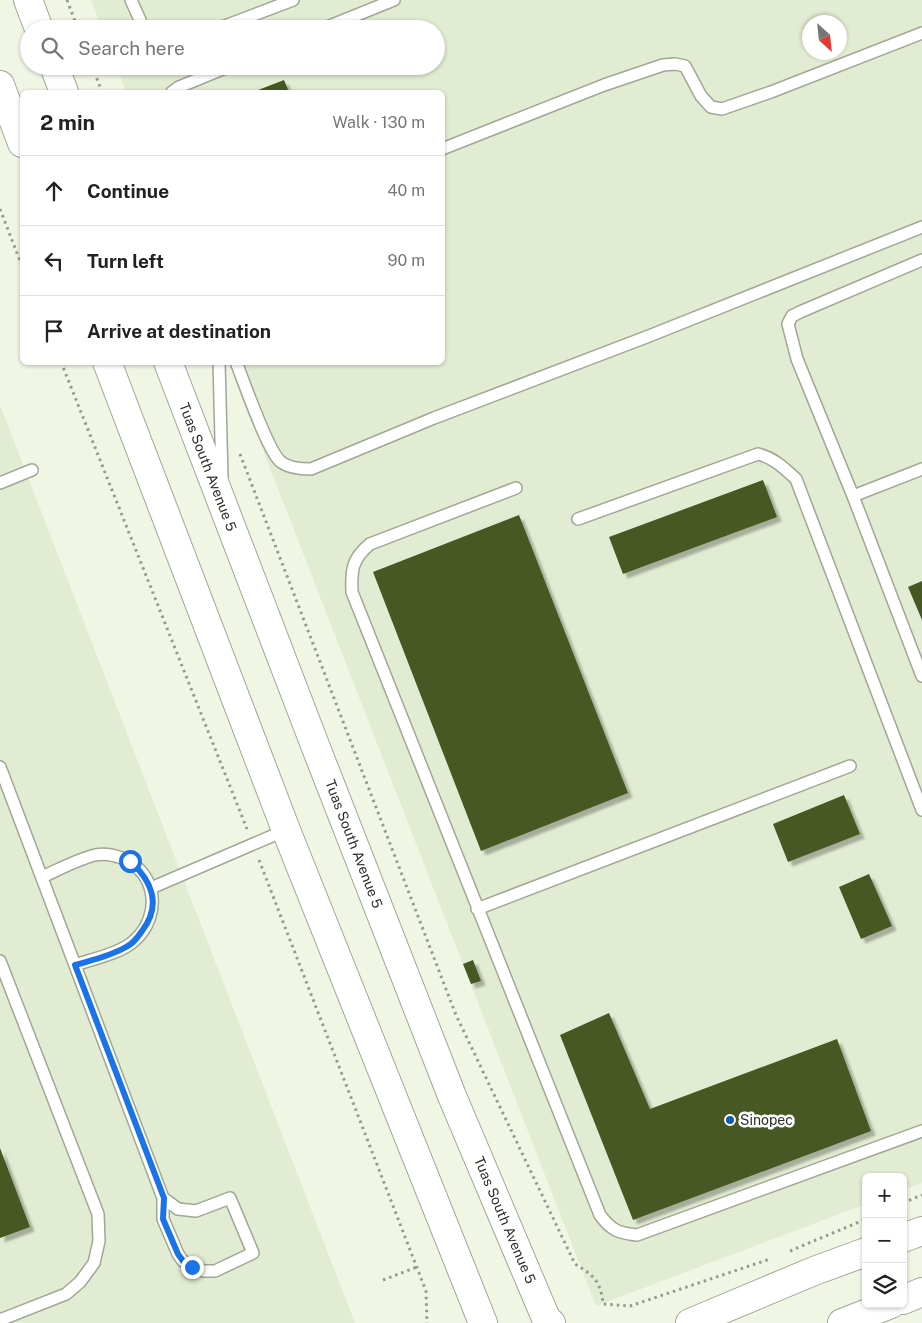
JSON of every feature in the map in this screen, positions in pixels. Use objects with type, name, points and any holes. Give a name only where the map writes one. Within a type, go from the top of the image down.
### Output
[{"type":"street","points":[[28,0],[36,20]]},
{"type":"street","points":[[57,75],[63,90]]},
{"type":"street","points":[[0,85],[20,138]]},
{"type":"street","points":[[108,365],[286,830],[478,1319]]},
{"type":"street","name":"Tuas South Avenue 5","points":[[169,365],[449,1087],[549,1322]]},
{"type":"street","points":[[907,1237],[922,1231]]},
{"type":"street","points":[[690,1323],[862,1254]]},
{"type":"street","points":[[907,1298],[922,1292]]},
{"type":"street","points":[[842,1323],[881,1308]]},
{"type":"lane","points":[[130,0],[140,20]]},
{"type":"lane","points":[[241,20],[293,0]]},
{"type":"lane","points":[[344,20],[394,0]]},
{"type":"lane","points":[[445,148],[604,85],[663,65],[675,64],[685,66],[701,96],[711,107],[722,109],[764,95],[922,33]]},
{"type":"lane","points":[[175,90],[209,75]]},
{"type":"lane","points":[[237,365],[271,449],[281,462],[302,469],[311,469],[434,418],[640,340],[922,227]]},
{"type":"lane","points":[[922,260],[800,312],[792,316],[788,324],[797,359],[853,496],[922,676]]},
{"type":"lane","points":[[219,365],[222,503]]},
{"type":"lane","points":[[578,519],[758,454],[769,457],[782,466],[796,479],[922,810]]},
{"type":"lane","points":[[853,496],[922,469]]},
{"type":"lane","points":[[0,483],[32,470]]},
{"type":"lane","points":[[516,488],[370,544],[363,550],[351,572],[352,592],[600,1216],[609,1226],[622,1233],[637,1235],[922,1131]]},
{"type":"lane","points":[[478,910],[850,766]]},
{"type":"lane","points":[[0,767],[164,1198],[163,1219],[178,1254],[183,1261],[204,1271],[215,1270],[253,1253],[230,1198],[196,1211],[178,1209],[164,1198]]},
{"type":"lane","points":[[150,888],[286,830]]},
{"type":"lane","points":[[42,876],[96,854],[113,855],[130,861],[142,872],[150,888],[153,905],[149,922],[136,939],[127,947],[75,965]]},
{"type":"lane","points":[[0,961],[98,1214],[99,1241],[94,1263],[80,1282],[66,1294],[0,1320]]},
{"type":"path","points":[[67,0],[75,20]]},
{"type":"path","points":[[95,75],[101,90]]},
{"type":"path","points":[[0,209],[20,261]]},
{"type":"path","points":[[907,1201],[922,1195]]},
{"type":"path","points":[[383,1280],[417,1267]]},
{"type":"shaded area","points":[[91,0],[922,0],[922,1183],[907,1189],[907,1173],[862,1173],[862,1206],[596,1306],[230,365],[445,365],[445,90],[125,90],[119,75],[445,75],[445,20],[99,20]]},
{"type":"shaded area","points":[[0,405],[355,1323],[0,1323]]},
{"type":"building","points":[[284,80],[288,90],[258,90]]},
{"type":"building","points":[[763,480],[777,517],[623,574],[609,537]]},
{"type":"building","points":[[519,515],[628,793],[481,851],[373,572]]},
{"type":"building","points":[[922,581],[922,620],[908,587]]},
{"type":"building","points":[[844,795],[860,834],[788,862],[773,824]]},
{"type":"building","points":[[869,874],[892,926],[861,939],[839,887]]},
{"type":"building","points":[[473,960],[481,981],[471,984],[463,964]]},
{"type":"building","name":"Sinopec","points":[[609,1013],[650,1109],[837,1039],[871,1131],[633,1220],[560,1035]]},
{"type":"building","points":[[0,1148],[30,1227],[0,1238]]},
{"type":"place","name":"Sinopec","points":[[730,1120]]},
{"type":"route","points":[[130,861],[142,872],[150,888],[153,905],[149,922],[127,947],[75,965],[164,1198],[163,1219],[178,1254],[183,1261],[192,1267]]}]
